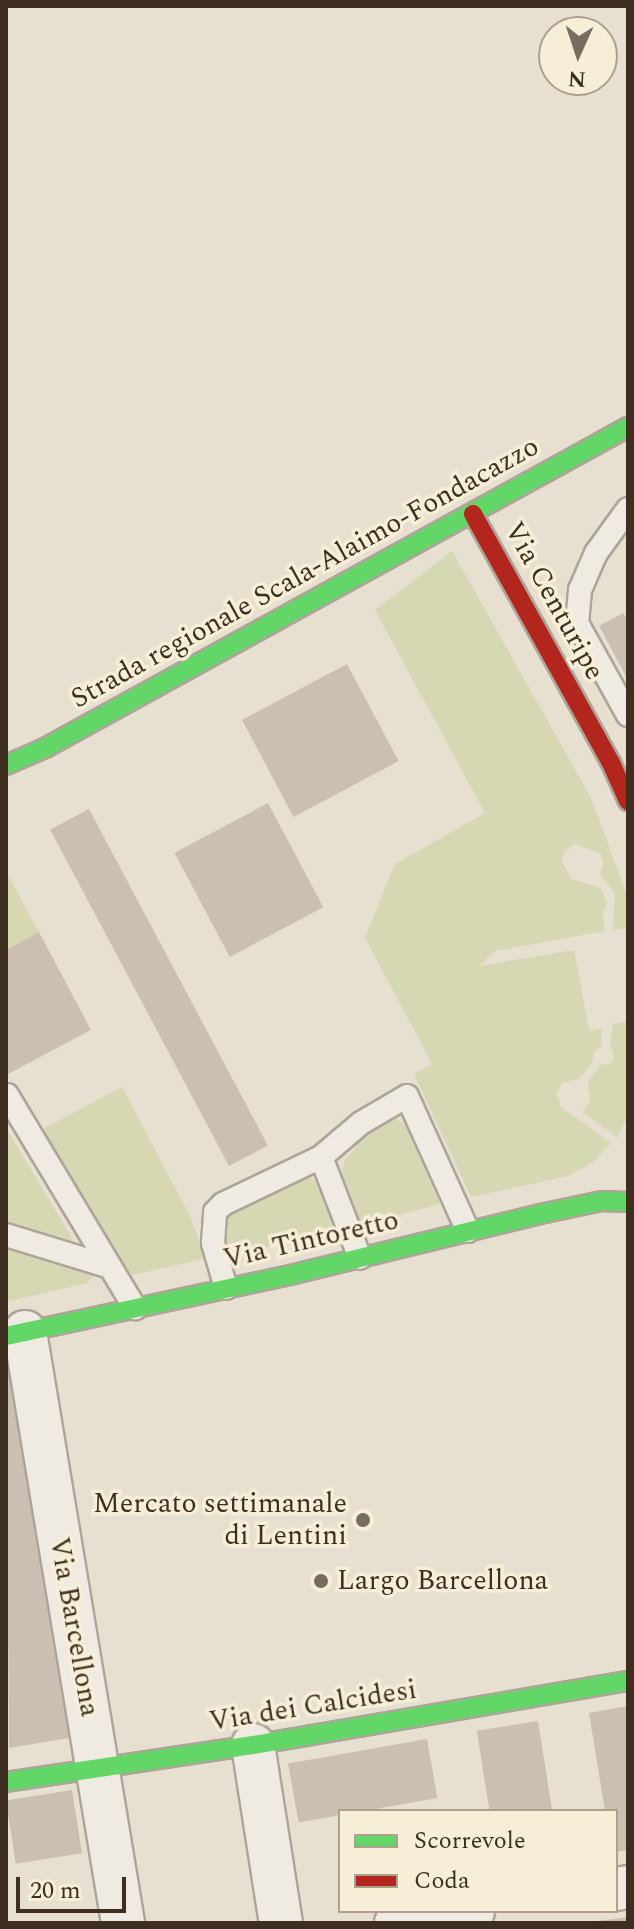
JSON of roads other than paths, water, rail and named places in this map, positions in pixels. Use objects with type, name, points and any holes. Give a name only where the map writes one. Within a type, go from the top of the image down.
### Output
[{"type":"street","name":"Strada regionale Scala-Alaimo-Fondacazzo","points":[[6,765],[45,748],[628,427]]},
{"type":"street","name":"Via Centuripe","points":[[473,514],[596,736],[628,801]]},
{"type":"street","name":"Via Tintoretto","points":[[15,1334],[602,1201],[628,1202]]},
{"type":"street","name":"Via Barcellona","points":[[15,1334],[98,1768],[123,1923]]},
{"type":"street","name":"Via dei Calcidesi","points":[[6,1782],[253,1745],[628,1681]]},
{"type":"street","points":[[253,1745],[281,1923]]},
{"type":"street","points":[[396,1923],[460,1913]]},
{"type":"lane","points":[[596,736],[628,717],[577,623],[580,590],[596,553],[628,509]]},
{"type":"lane","points":[[7,1095],[135,1308]]},
{"type":"lane","points":[[226,1288],[213,1243],[215,1212],[223,1204],[321,1157],[361,1123],[407,1096],[468,1231]]},
{"type":"lane","points":[[321,1157],[360,1258]]},
{"type":"lane","points":[[6,1235],[110,1267]]},
{"type":"place","name":"Mercato settimanale di Lentini","points":[[363,1520]]},
{"type":"place","name":"Largo Barcellona","points":[[321,1581]]}]
